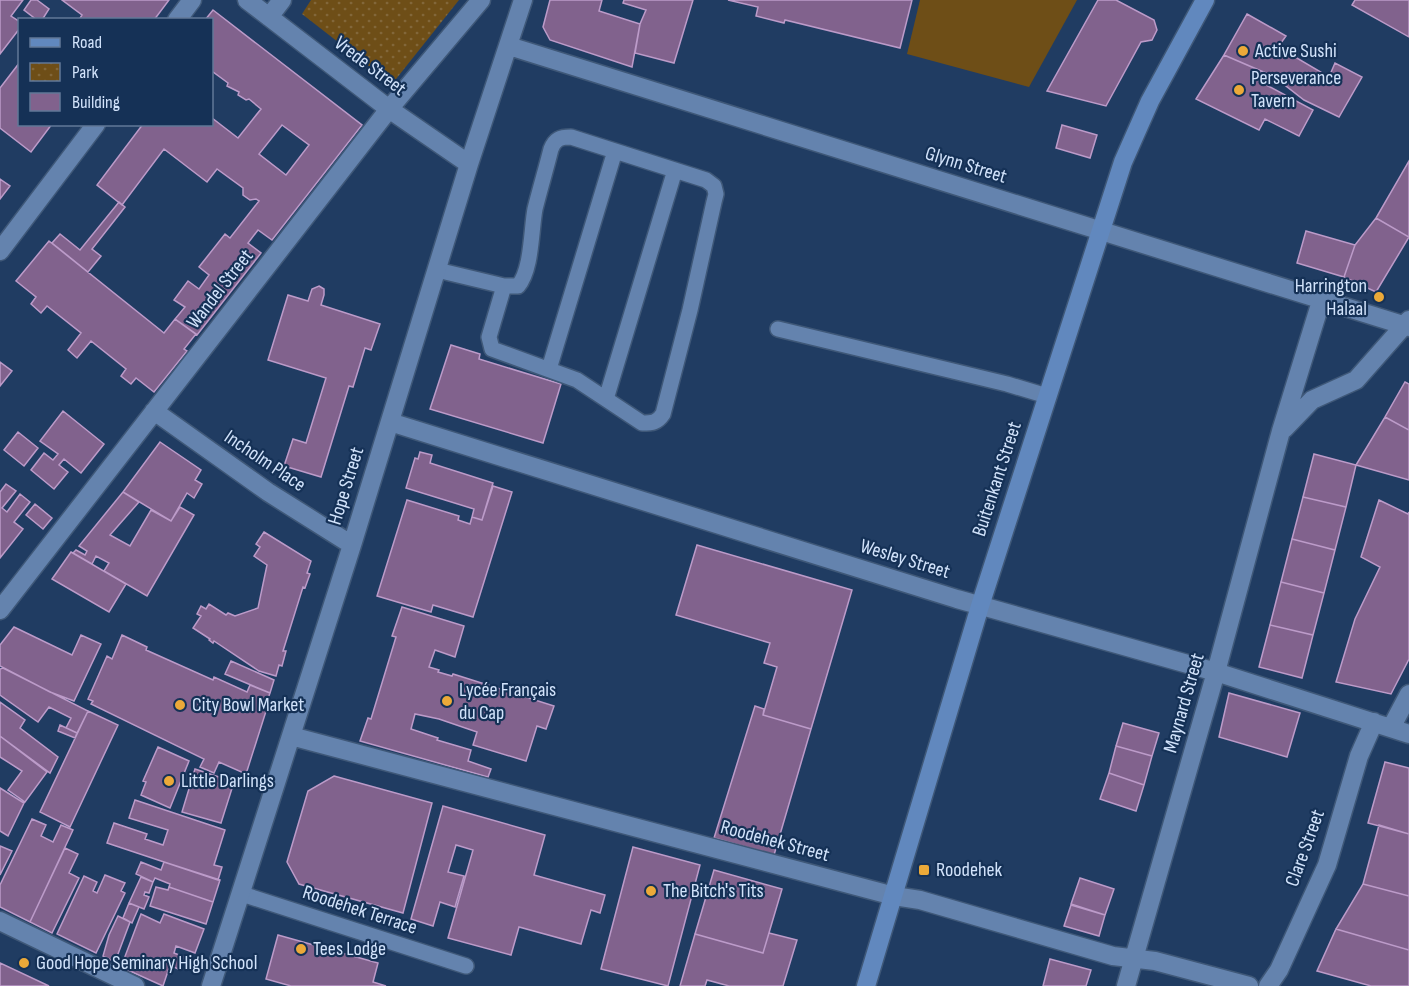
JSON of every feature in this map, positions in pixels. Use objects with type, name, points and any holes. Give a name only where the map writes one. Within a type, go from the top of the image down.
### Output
[{"type":"street","points":[[178,18],[192,0]]},
{"type":"street","name":"Vrede Street","points":[[247,0],[389,109],[469,164]]},
{"type":"street","points":[[270,17],[282,0]]},
{"type":"street","name":"Wandel Street","points":[[0,610],[389,109],[481,0]]},
{"type":"street","name":"Hope Street","points":[[212,986],[469,164],[523,0]]},
{"type":"street","name":"Buitenkant Street","points":[[866,986],[980,606],[1101,231],[1134,136],[1171,60],[1205,0]]},
{"type":"street","name":"Glynn Street","points":[[509,46],[1101,231],[1408,324]]},
{"type":"street","points":[[0,250],[94,126]]},
{"type":"street","name":"Maynard Street","points":[[1126,986],[1216,672],[1281,431],[1322,298]]},
{"type":"street","name":"Maynard Street","points":[[1281,431],[1312,400],[1356,380],[1408,324]]},
{"type":"street","name":"Incholm Place","points":[[154,411],[268,492],[351,545]]},
{"type":"street","name":"Wesley Street","points":[[390,422],[980,606],[1216,672],[1409,734]]},
{"type":"street","name":"Clare Street","points":[[1269,986],[1327,865],[1359,756],[1409,694]]},
{"type":"street","name":"Roodehek Street","points":[[291,736],[894,896],[920,900],[1113,956],[1155,961],[1249,986]]},
{"type":"street","points":[[0,921],[135,986]]},
{"type":"lane","points":[[436,270],[504,286],[518,286],[525,275],[536,207],[554,142],[559,138],[571,137],[711,182],[716,194],[690,310],[663,414],[659,420],[642,423],[577,380],[492,349],[489,337],[504,286]]},
{"type":"lane","points":[[549,369],[615,151]]},
{"type":"lane","points":[[606,399],[675,170]]},
{"type":"lane","points":[[778,328],[1007,384],[1047,396]]},
{"type":"lane","name":"Roodehek Terrace","points":[[242,894],[466,966]]},
{"type":"green space","points":[[311,0],[459,0],[392,84],[302,14]]},
{"type":"green space","points":[[920,0],[1077,0],[1029,87],[907,54]]},
{"type":"building","points":[[0,0],[23,0],[11,16],[18,21],[18,31],[0,54]]},
{"type":"building","points":[[31,0],[37,0],[49,9],[43,18],[34,18],[24,10]]},
{"type":"building","points":[[62,0],[169,0],[156,18],[80,18],[82,15]]},
{"type":"building","points":[[550,0],[602,0],[599,11],[640,24],[632,67],[550,40],[543,27]]},
{"type":"building","points":[[624,0],[693,0],[674,63],[635,53],[640,24],[646,10],[623,3]]},
{"type":"building","points":[[728,0],[912,0],[900,48],[785,20],[784,23],[756,16],[758,7]]},
{"type":"building","points":[[1098,0],[1116,0],[1154,20],[1157,30],[1152,40],[1141,42],[1106,106],[1047,91]]},
{"type":"building","points":[[1355,0],[1409,0],[1409,37],[1352,5]]},
{"type":"building","points":[[213,10],[362,125],[272,240],[258,230],[248,243],[261,253],[197,335],[175,319],[185,307],[174,300],[188,281],[199,289],[209,275],[199,267],[225,234],[230,238],[259,201],[250,200],[243,195],[243,188],[217,169],[207,182],[164,149],[122,205],[97,185],[141,126],[213,126],[213,119],[238,138],[261,109],[249,99],[246,100],[238,95],[239,92],[227,86],[228,83],[213,72],[213,18],[207,18]],"holes":[[[282,125],[309,145],[286,175],[259,154]]]},
{"type":"building","points":[[1247,14],[1286,36],[1278,47],[1329,77],[1335,63],[1362,77],[1339,117],[1304,100],[1273,76],[1224,55]]},
{"type":"building","name":"Perseverance Tavern","points":[[1224,55],[1261,71],[1257,80],[1313,110],[1299,136],[1265,119],[1259,130],[1196,99]]},
{"type":"building","points":[[18,65],[18,126],[50,126],[31,152],[0,128],[0,88]]},
{"type":"building","points":[[1062,125],[1097,135],[1090,158],[1056,148]]},
{"type":"building","points":[[1409,161],[1409,237],[1376,218]]},
{"type":"building","points":[[0,179],[10,186],[0,199]]},
{"type":"building","points":[[119,202],[125,207],[92,249],[101,256],[88,272],[52,243],[60,234],[80,250]]},
{"type":"building","points":[[1376,218],[1409,237],[1376,292],[1344,277],[1355,245]]},
{"type":"building","points":[[1306,231],[1355,245],[1344,277],[1297,263]]},
{"type":"building","points":[[49,241],[164,333],[175,319],[196,334],[184,349],[187,351],[154,392],[136,378],[131,384],[121,376],[126,369],[91,341],[77,358],[68,350],[81,333],[47,306],[41,313],[31,304],[36,297],[16,281]]},
{"type":"building","points":[[319,286],[324,289],[321,305],[380,324],[371,350],[365,348],[353,387],[349,386],[321,477],[284,466],[293,439],[306,443],[326,378],[268,360],[288,295],[308,301],[312,289]]},
{"type":"building","points":[[451,345],[480,354],[479,359],[561,384],[543,443],[430,409]]},
{"type":"building","points":[[0,362],[12,371],[0,386]]},
{"type":"building","points":[[1405,382],[1409,384],[1409,430],[1385,417]]},
{"type":"building","points":[[63,411],[104,444],[81,473],[64,459],[59,465],[68,472],[54,489],[31,470],[44,453],[53,460],[58,454],[40,441]]},
{"type":"building","points":[[1385,417],[1409,430],[1409,480],[1356,465]]},
{"type":"building","points":[[18,432],[38,448],[24,466],[4,450]]},
{"type":"building","points":[[160,442],[201,470],[195,480],[202,484],[194,498],[187,493],[171,521],[123,492]]},
{"type":"building","points":[[420,452],[432,455],[430,463],[493,483],[482,520],[472,517],[474,509],[406,488],[415,458],[418,459]]},
{"type":"building","points":[[1314,454],[1356,465],[1346,507],[1303,497]]},
{"type":"building","points":[[6,484],[16,491],[2,508],[7,512],[20,494],[30,502],[14,522],[23,529],[0,558],[0,492]]},
{"type":"building","points":[[493,486],[512,492],[473,617],[433,605],[431,612],[377,596],[407,500],[459,516],[458,520],[470,524],[472,517],[482,520]]},
{"type":"building","points":[[123,492],[139,502],[110,535],[130,546],[151,510],[171,521],[180,507],[194,515],[147,596],[104,571],[109,563],[96,556],[92,564],[73,553],[76,550],[85,555],[87,551],[79,546]]},
{"type":"building","points":[[1303,497],[1346,507],[1335,550],[1292,539]]},
{"type":"building","points":[[1379,500],[1408,514],[1409,512],[1409,659],[1391,694],[1336,682],[1355,619],[1380,567],[1361,557]]},
{"type":"building","points":[[35,504],[52,518],[43,529],[26,515]]},
{"type":"building","points":[[264,532],[311,561],[307,573],[310,574],[305,588],[303,587],[283,651],[286,651],[282,666],[279,665],[276,676],[259,671],[193,628],[201,616],[197,614],[201,606],[206,609],[209,604],[226,615],[228,613],[235,616],[258,608],[267,565],[254,556],[260,547],[256,544]]},
{"type":"building","points":[[1292,539],[1335,550],[1324,593],[1281,582]]},
{"type":"building","points":[[697,545],[852,590],[811,729],[763,715],[777,667],[764,663],[770,643],[676,615]]},
{"type":"building","points":[[71,552],[126,584],[109,612],[52,579]]},
{"type":"building","points":[[1281,582],[1324,593],[1313,635],[1270,625]]},
{"type":"building","points":[[402,607],[464,626],[455,657],[435,650],[429,667],[439,670],[438,672],[452,676],[453,674],[554,706],[546,729],[537,726],[526,761],[473,745],[477,732],[439,719],[415,714],[411,729],[471,750],[468,761],[491,769],[488,777],[360,741],[368,718],[371,719],[396,637],[392,636]]},
{"type":"building","points":[[1270,625],[1313,635],[1302,678],[1259,667]]},
{"type":"building","points":[[14,627],[72,655],[81,635],[101,644],[74,701],[50,692],[0,666],[0,645]]},
{"type":"building","name":"City Bowl Market","points":[[122,635],[147,647],[146,650],[213,680],[214,677],[247,692],[250,685],[270,693],[246,774],[219,762],[214,773],[200,767],[204,759],[91,704],[93,701],[88,699],[107,656],[112,659]]},
{"type":"building","points":[[231,661],[274,680],[270,693],[225,674]]},
{"type":"building","points":[[3,668],[88,711],[77,733],[66,728],[71,718],[49,707],[38,722],[0,695],[0,669]]},
{"type":"building","points":[[1229,693],[1300,713],[1287,757],[1219,737]]},
{"type":"building","points":[[0,702],[25,720],[20,728],[58,757],[50,773],[0,736]]},
{"type":"building","points":[[755,706],[764,709],[763,715],[811,729],[774,855],[714,838]]},
{"type":"building","points":[[88,711],[118,725],[70,827],[40,812]]},
{"type":"building","points":[[1123,723],[1159,733],[1152,756],[1116,746]]},
{"type":"building","points":[[60,725],[77,733],[75,738],[58,731]]},
{"type":"building","points":[[0,736],[47,772],[25,802],[8,790],[22,771],[0,757]]},
{"type":"building","points":[[1116,746],[1152,756],[1144,785],[1109,773]]},
{"type":"building","points":[[158,747],[189,761],[170,808],[141,795],[146,782],[143,781]]},
{"type":"building","points":[[1385,762],[1409,768],[1409,834],[1368,823]]},
{"type":"building","points":[[195,769],[234,782],[221,823],[182,812]]},
{"type":"building","points":[[1109,773],[1144,785],[1136,811],[1100,799]]},
{"type":"building","points":[[334,776],[432,803],[403,913],[299,884],[287,862],[308,791]]},
{"type":"building","points":[[0,788],[24,803],[8,836],[0,831]]},
{"type":"building","points":[[135,800],[225,830],[214,865],[222,867],[218,880],[107,843],[114,823],[147,834],[145,839],[163,845],[168,830],[129,818]]},
{"type":"building","points":[[443,806],[545,835],[534,875],[605,895],[600,913],[591,910],[581,944],[519,927],[511,955],[448,938],[473,850],[456,845],[448,872],[464,876],[455,907],[440,902],[433,926],[411,919]]},
{"type":"building","points":[[32,819],[46,825],[41,836],[53,842],[61,825],[73,830],[30,922],[0,907],[0,885]]},
{"type":"building","points":[[1379,825],[1409,834],[1409,896],[1363,884]]},
{"type":"building","points":[[0,846],[12,851],[0,875]]},
{"type":"building","points":[[633,847],[700,865],[668,986],[601,969]]},
{"type":"building","points":[[65,848],[78,854],[69,873],[79,878],[52,933],[30,922]]},
{"type":"building","points":[[141,862],[161,870],[164,862],[220,880],[213,902],[169,887],[170,884],[155,878],[153,882],[136,874]]},
{"type":"building","points":[[714,870],[782,889],[763,953],[695,934]]},
{"type":"building","points":[[105,875],[125,883],[121,891],[125,893],[96,953],[57,934],[84,876],[97,882],[93,891],[97,893]]},
{"type":"building","points":[[141,877],[153,882],[149,893],[145,892],[144,895],[149,897],[144,909],[129,903]]},
{"type":"building","points":[[1080,878],[1114,889],[1105,915],[1071,904]]},
{"type":"building","points":[[1363,884],[1409,896],[1409,950],[1336,929]]},
{"type":"building","points":[[156,887],[168,890],[169,887],[213,902],[206,924],[150,906]]},
{"type":"building","points":[[129,903],[139,907],[132,923],[123,918]]},
{"type":"building","points":[[1071,905],[1105,915],[1099,936],[1064,926]]},
{"type":"building","points":[[141,914],[160,923],[164,914],[204,929],[195,953],[176,946],[174,953],[184,957],[178,969],[170,965],[163,986],[121,967]]},
{"type":"building","points":[[118,916],[130,922],[115,962],[103,956]]},
{"type":"building","points":[[1336,929],[1409,950],[1409,986],[1371,986],[1317,971]]},
{"type":"building","points":[[769,933],[797,940],[783,986],[729,986],[707,980],[705,986],[680,986],[695,934],[763,953]]},
{"type":"building","name":"Tees Lodge","points":[[278,935],[378,963],[373,982],[386,986],[291,986],[266,979]]},
{"type":"building","points":[[1050,959],[1091,970],[1086,986],[1043,986]]},
{"type":"building","points":[[0,963],[49,986],[0,986]]},
{"type":"place","name":"Active Sushi","points":[[1243,51]]},
{"type":"place","name":"Perseverance Tavern","points":[[1239,90]]},
{"type":"place","name":"Harrington Halaal","points":[[1379,297]]},
{"type":"place","name":"Lycée Français du Cap","points":[[447,701]]},
{"type":"place","name":"City Bowl Market","points":[[180,705]]},
{"type":"place","name":"Little Darlings","points":[[169,781]]},
{"type":"place","name":"Roodehek","points":[[924,870]]},
{"type":"place","name":"The Bitch's Tits","points":[[651,891]]},
{"type":"place","name":"Tees Lodge","points":[[301,949]]},
{"type":"place","name":"Good Hope Seminary High School","points":[[24,963]]}]
